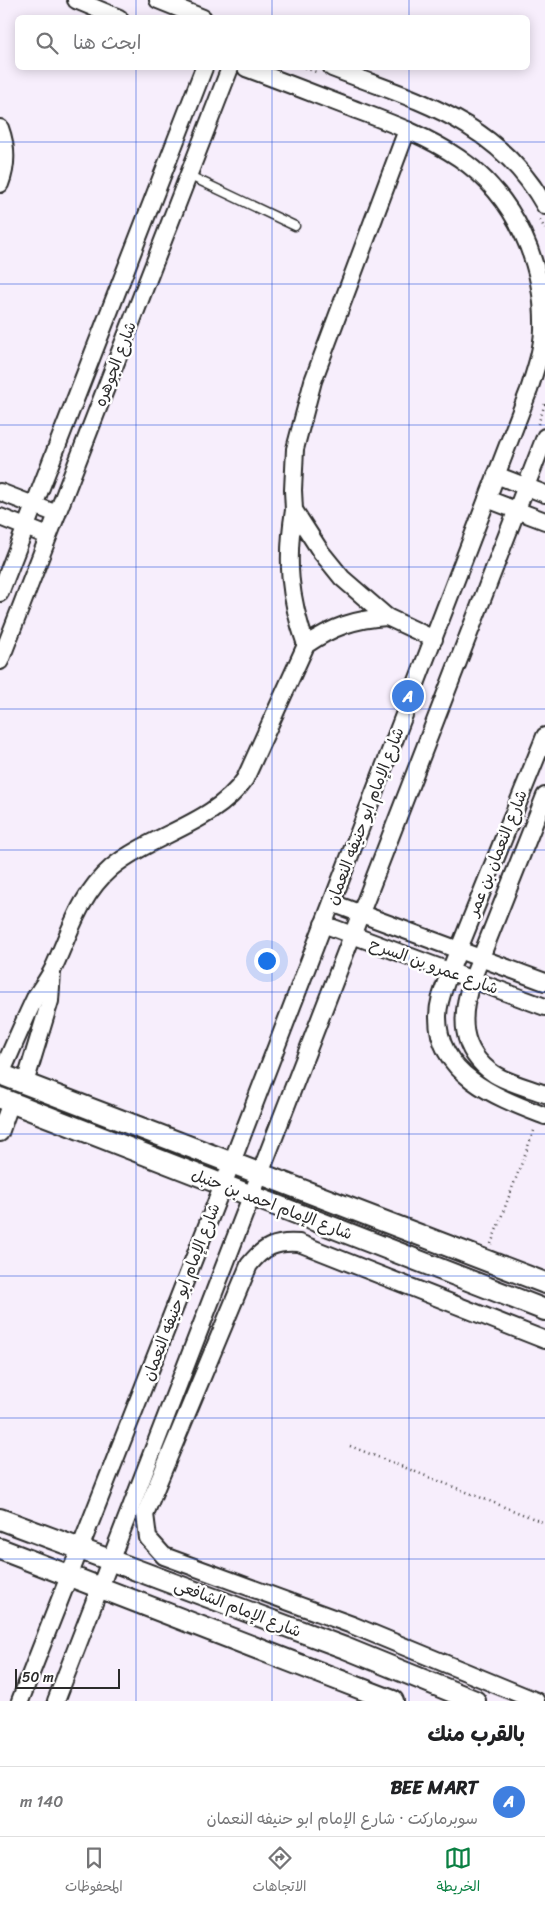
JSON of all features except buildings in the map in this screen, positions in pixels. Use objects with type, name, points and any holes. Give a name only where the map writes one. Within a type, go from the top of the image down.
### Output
[{"type":"street","points":[[76,0],[113,15]]},
{"type":"street","points":[[158,0],[196,15]]},
{"type":"street","name":"شارع الجوهره","points":[[0,593],[203,70]]},
{"type":"street","name":"شارع الجوهره","points":[[0,661],[229,70]]},
{"type":"street","name":"شارع الإمام ابو حنيفه النعمان","points":[[20,1701],[232,1162],[434,639],[538,362],[543,333],[543,304],[539,280],[527,242],[502,200],[483,178],[460,158],[407,130],[251,70]]},
{"type":"street","points":[[337,70],[447,112],[474,128],[498,147],[520,169],[545,206]]},
{"type":"street","points":[[0,128],[4,140],[6,158],[0,184]]},
{"type":"street","points":[[306,645],[295,612],[289,578],[289,544],[294,510],[292,476],[295,448],[313,381],[407,130]]},
{"type":"street","name":"شارع الإمام ابو حنيفه النعمان","points":[[56,1701],[545,437]]},
{"type":"street","points":[[496,476],[545,494]]},
{"type":"street","points":[[0,492],[57,514]]},
{"type":"street","points":[[487,499],[545,521]]},
{"type":"street","points":[[294,510],[321,552],[342,578],[387,617],[434,639]]},
{"type":"street","points":[[0,517],[48,536]]},
{"type":"street","points":[[0,1074],[30,1010],[52,970],[78,908],[93,886],[111,868],[133,853],[218,807],[237,791],[245,780],[306,645],[324,633],[344,624],[365,618],[387,617]]},
{"type":"street","name":"شارع النعمان بن عمر","points":[[543,1115],[470,1081],[457,1068],[446,1052],[440,1035],[438,1016],[440,998],[458,950],[545,736]]},
{"type":"street","name":"شارع النعمان بن عمر","points":[[545,796],[480,958],[466,999],[463,1021],[467,1042],[478,1060],[495,1074],[545,1094]]},
{"type":"street","name":"شارع عمرو بن السرح","points":[[332,903],[545,982]]},
{"type":"street","name":"شارع عمرو بن السرح","points":[[324,924],[545,1007]]},
{"type":"street","points":[[25,1083],[50,1001],[52,970]]},
{"type":"street","name":"شارع الإمام احمد بن حنبل","points":[[0,1074],[260,1172],[545,1283]]},
{"type":"street","points":[[0,1133],[6,1100]]},
{"type":"street","name":"شارع الإمام احمد بن حنبل","points":[[6,1100],[545,1310]]},
{"type":"street","points":[[536,1701],[352,1625],[164,1556],[155,1548],[145,1526],[145,1514],[249,1265],[258,1254],[270,1246],[284,1242],[299,1243],[545,1340]]},
{"type":"street","name":"شارع الإمام الشافعى","points":[[0,1519],[344,1648],[475,1701]]},
{"type":"street","name":"شارع الإمام الشافعى","points":[[0,1549],[393,1701]]},
{"type":"street","points":[[312,1636],[321,1629],[323,1624],[321,1614]]},
{"type":"street","points":[[344,1648],[345,1633],[352,1625]]},
{"type":"lane","points":[[188,175],[295,226]]},
{"type":"path","points":[[485,1260],[543,1115]]},
{"type":"path","points":[[350,1446],[545,1523]]},
{"type":"place","name":"BEE MART","points":[[408,696]]}]
